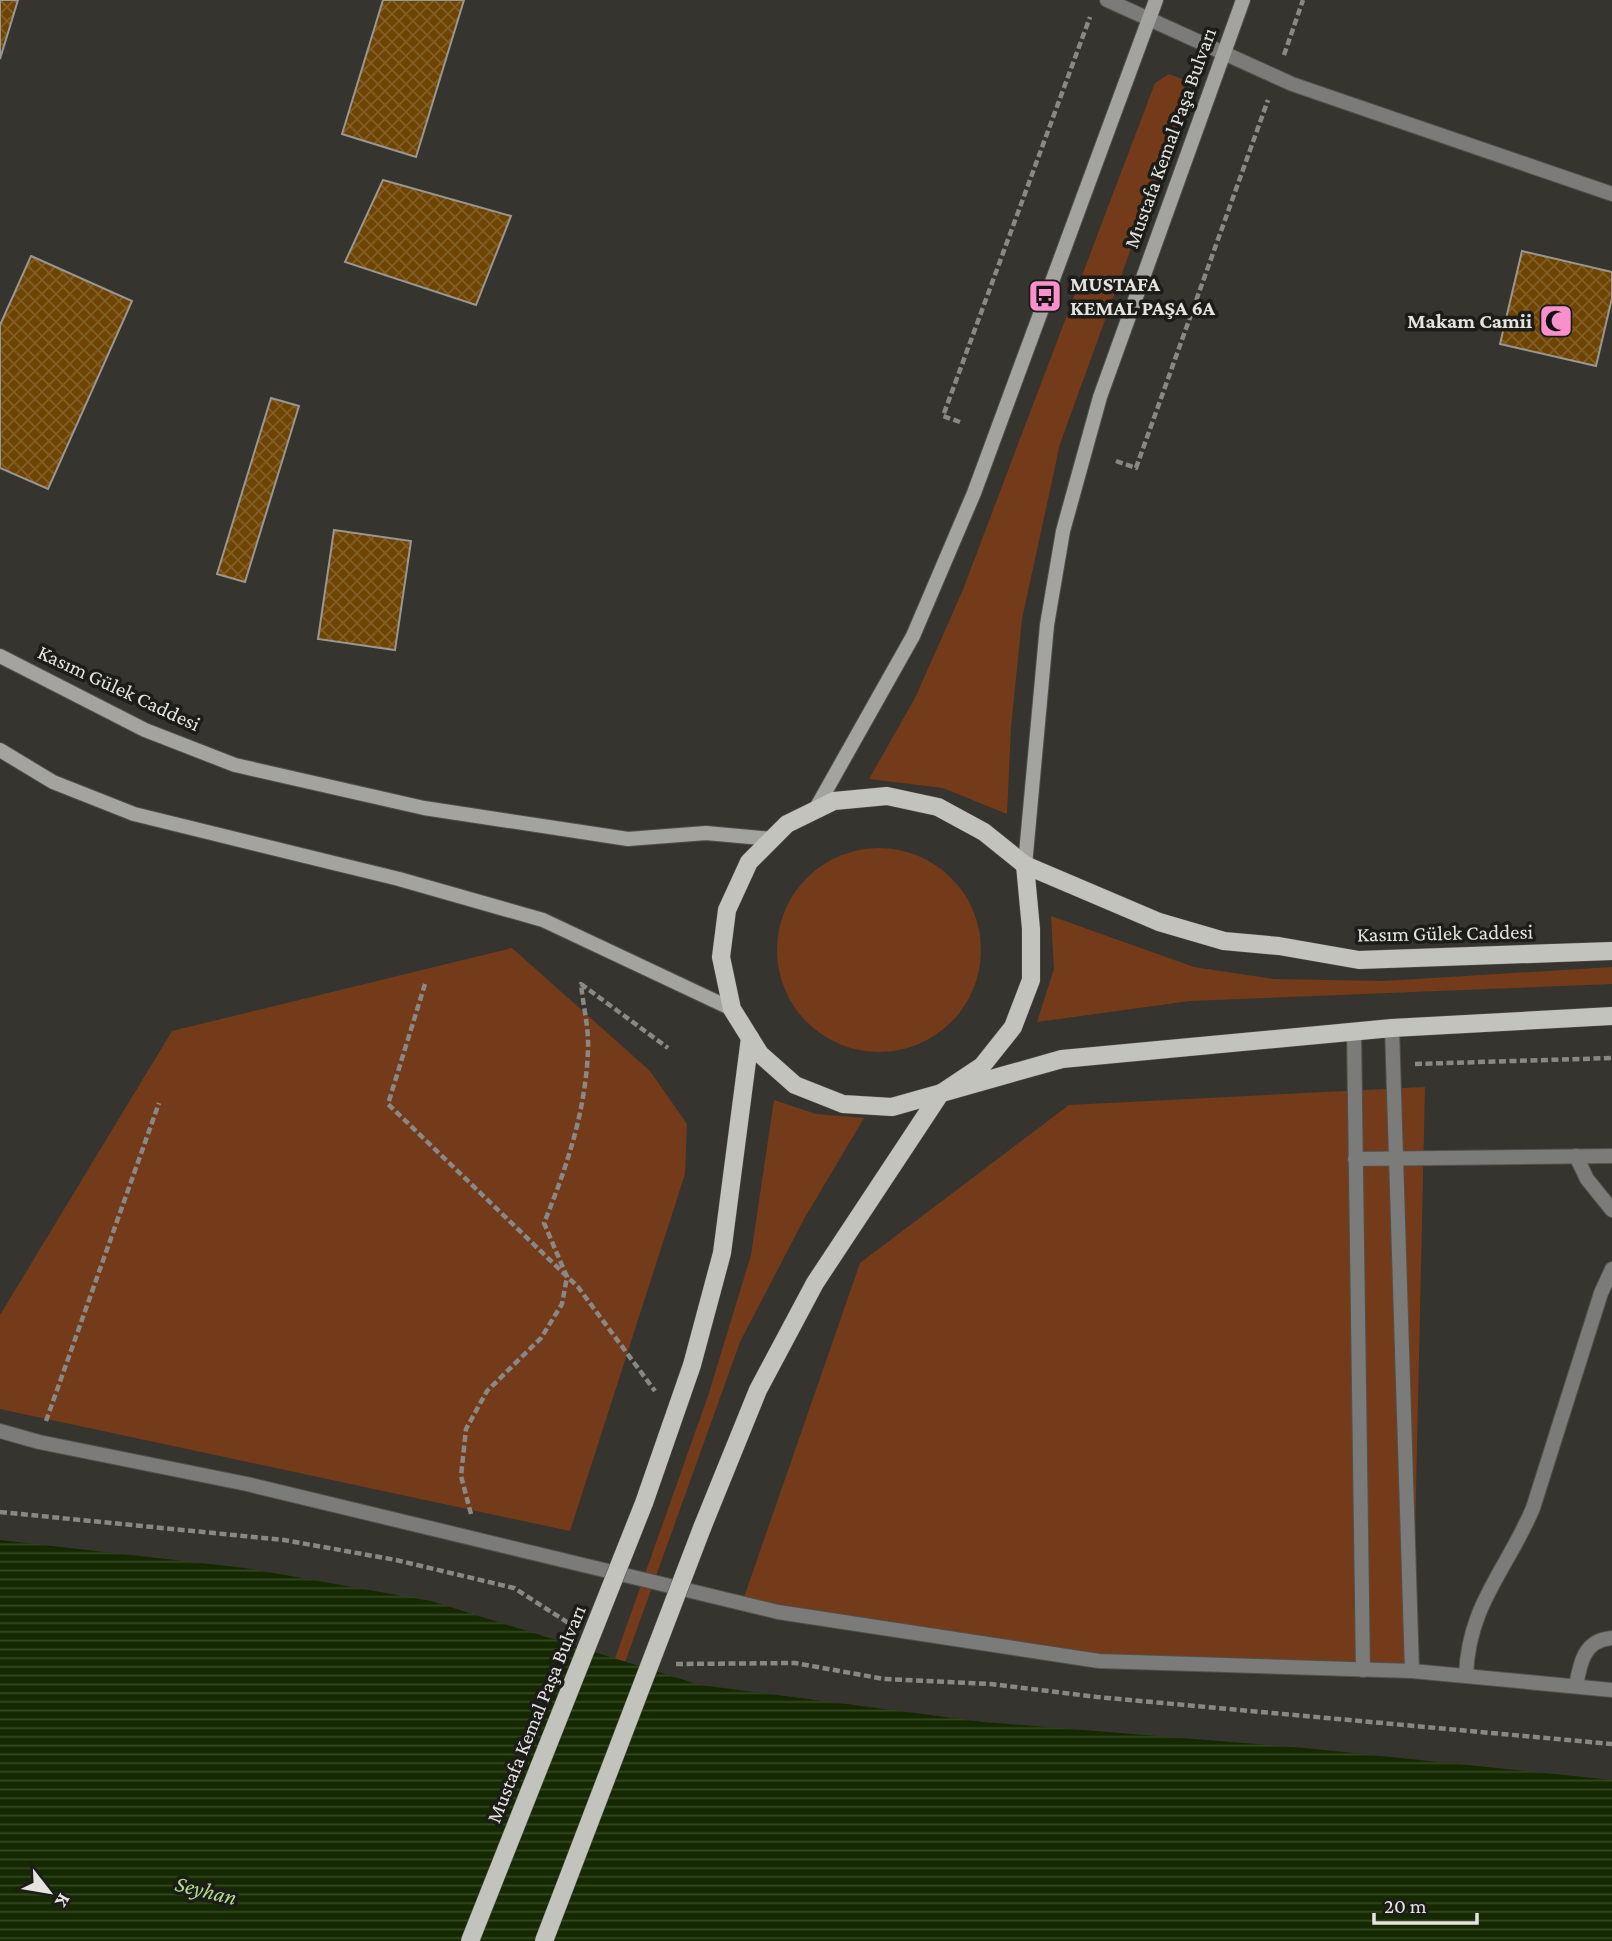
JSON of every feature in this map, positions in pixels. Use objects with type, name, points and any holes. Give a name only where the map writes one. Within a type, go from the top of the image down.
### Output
[{"type":"main road","points":[[815,810],[913,636],[974,493],[1156,0]]},
{"type":"main road","name":"Mustafa Kemal Paşa Bulvarı","points":[[1025,864],[1047,625],[1063,531],[1100,397],[1243,0]]},
{"type":"main road","name":"Kasım Gülek Caddesi","points":[[0,656],[145,730],[235,765],[424,808],[628,839],[706,833],[773,839]]},
{"type":"main road","points":[[0,750],[53,782],[134,814],[399,879],[543,920],[732,1009],[760,1054],[795,1084],[843,1104],[892,1107],[1062,1059],[1392,1028],[1612,1016]]},
{"type":"main road","name":"Kasım Gülek Caddesi","points":[[732,1009],[722,957],[727,910],[750,862],[787,824],[815,810],[834,801],[887,796],[938,807],[984,831],[1025,864],[1158,922],[1224,942],[1279,946],[1359,960],[1612,951]]},
{"type":"main road","points":[[544,1941],[702,1528],[758,1390],[815,1283],[940,1094],[985,1063],[1013,1027],[1031,980],[1031,929],[1025,864]]},
{"type":"main road","name":"Mustafa Kemal Paşa Bulvarı","points":[[470,1941],[644,1503],[692,1365],[722,1253],[750,1038]]},
{"type":"street","points":[[1107,0],[1276,76],[1612,194]]},
{"type":"street","points":[[1392,1028],[1412,1671]]},
{"type":"street","points":[[1354,1031],[1363,1670]]},
{"type":"street","points":[[1576,1156],[1587,1180],[1612,1210]]},
{"type":"street","points":[[1355,1158],[1612,1156]]},
{"type":"street","points":[[1466,1676],[1470,1635],[1476,1614],[1516,1546],[1533,1507],[1601,1293],[1612,1269]]},
{"type":"street","points":[[0,1431],[247,1483],[778,1612],[1099,1661],[1412,1671],[1612,1690]]},
{"type":"street","points":[[1576,1686],[1585,1651],[1604,1639],[1612,1638]]},
{"type":"path","points":[[1116,461],[1136,468],[1303,0]]},
{"type":"path","points":[[960,422],[943,416],[1092,13]]},
{"type":"path","points":[[425,984],[388,1104],[578,1287],[674,1417]]},
{"type":"path","points":[[478,1539],[461,1475],[466,1429],[487,1391],[541,1338],[562,1304],[567,1277],[544,1223],[563,1177],[582,1111],[588,1047],[581,984],[668,1048]]},
{"type":"path","points":[[1393,1065],[1612,1058]]},
{"type":"path","points":[[38,1441],[159,1103]]},
{"type":"shaded area","points":[[1169,74],[1182,79],[1186,97],[1060,444],[1022,619],[1011,727],[1007,814],[943,788],[869,779],[915,698],[962,592],[1155,83]]},
{"type":"shaded area","points":[[879,848],[918,856],[951,878],[973,911],[981,950],[973,989],[951,1022],[918,1044],[879,1052],[840,1044],[807,1022],[785,989],[777,950],[785,911],[807,878],[840,856]]},
{"type":"shaded area","points":[[1051,916],[1194,967],[1273,979],[1383,981],[1612,967],[1612,984],[1190,1001],[1037,1022],[1054,969]]},
{"type":"shaded area","points":[[512,948],[650,1071],[687,1124],[685,1174],[570,1531],[0,1409],[0,1315],[172,1031]]},
{"type":"shaded area","points":[[1425,1087],[1412,1671],[1099,1661],[742,1603],[860,1263],[1069,1105]]},
{"type":"shaded area","points":[[774,1100],[816,1114],[864,1118],[804,1219],[740,1342],[525,1941],[515,1941],[708,1396],[751,1255]]},
{"type":"water","name":"Seyhan","points":[[0,1540],[245,1568],[431,1601],[700,1685],[984,1722],[1305,1748],[1612,1780],[1612,1941],[0,1941]]},
{"type":"building","points":[[0,0],[18,0],[0,59]]},
{"type":"building","points":[[383,0],[464,0],[416,157],[342,134]]},
{"type":"building","points":[[383,180],[511,216],[476,305],[345,262]]},
{"type":"building","name":"Makam Camii","points":[[1522,251],[1612,272],[1612,298],[1596,366],[1500,344]]},
{"type":"building","points":[[31,256],[132,301],[48,489],[0,468],[0,325]]},
{"type":"building","points":[[271,398],[299,406],[245,582],[217,574]]},
{"type":"building","points":[[334,530],[411,541],[395,650],[318,639]]},
{"type":"place","name":"MUSTAFA KEMAL PAŞA 6A","points":[[1045,296]]},
{"type":"place","name":"Makam Camii","points":[[1556,321]]}]
